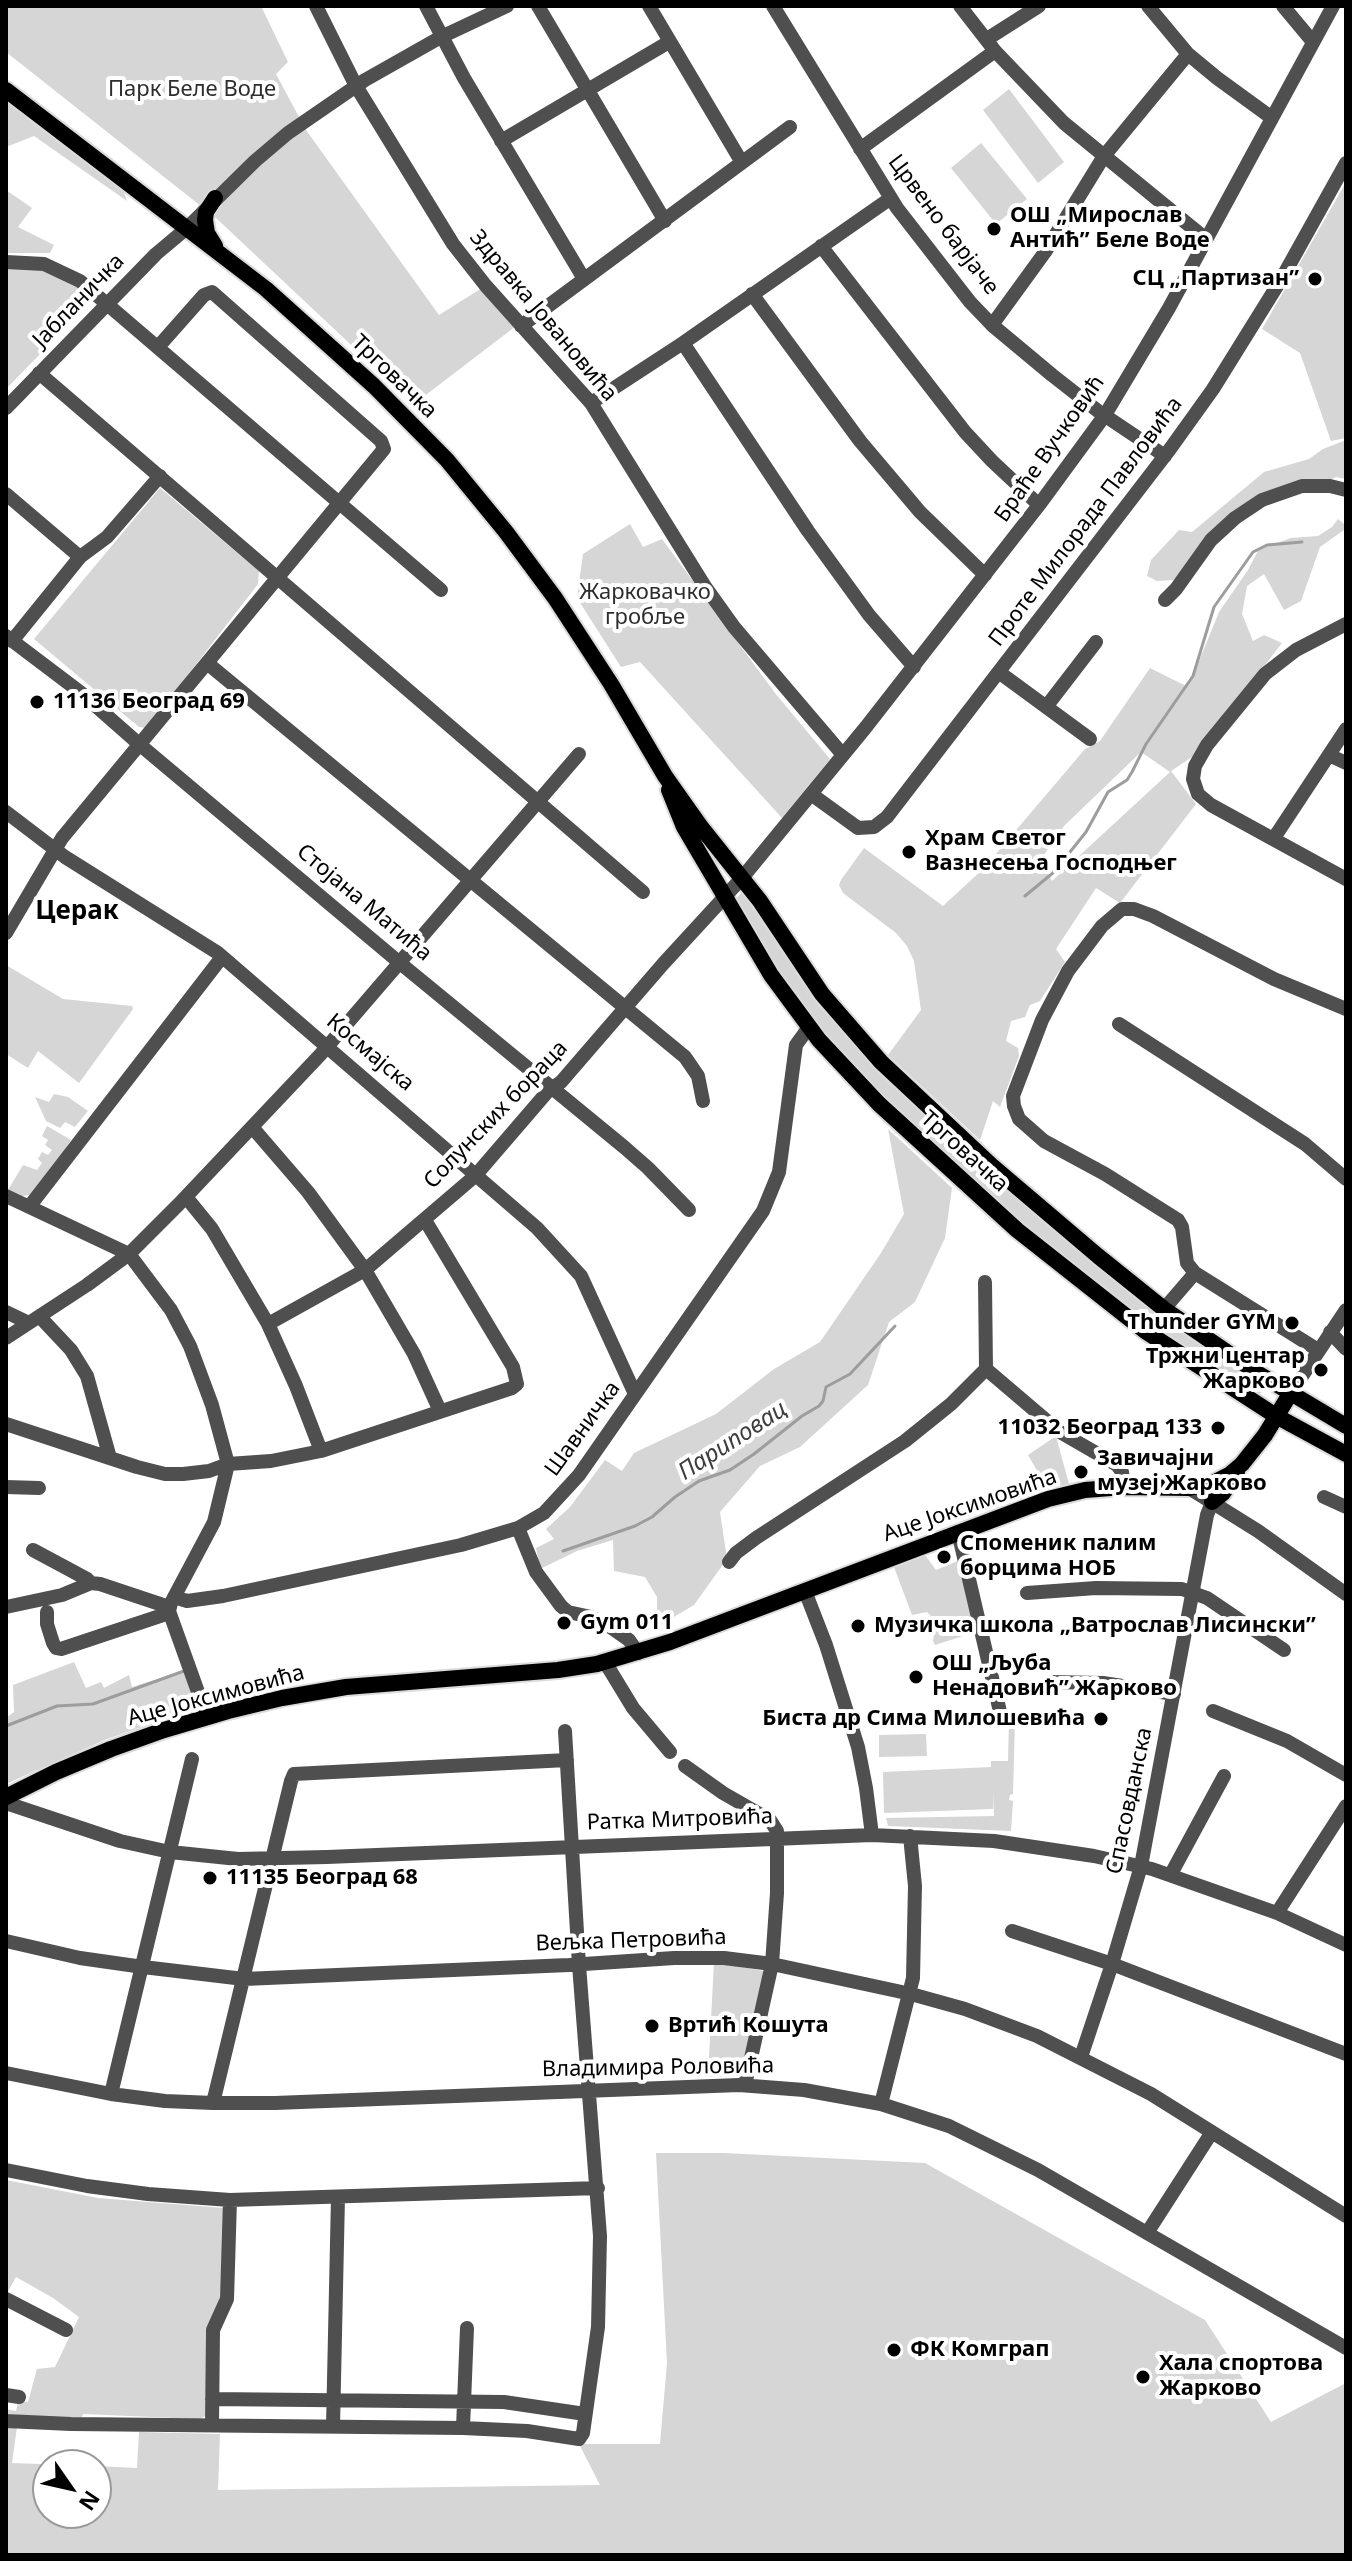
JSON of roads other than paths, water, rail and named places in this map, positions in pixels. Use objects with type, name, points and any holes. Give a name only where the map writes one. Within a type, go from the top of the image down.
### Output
[{"type":"main road","name":"Трговачка","points":[[6,90],[266,289],[421,432],[506,532],[558,602],[665,776],[714,845],[742,878],[822,994],[897,1079],[991,1165],[1164,1309],[1290,1394],[1346,1426]]},
{"type":"main road","points":[[215,198],[206,212],[205,220],[207,233],[217,251]]},
{"type":"main road","name":"Трговачка","points":[[665,776],[684,827],[771,975],[853,1079],[1038,1247],[1145,1331],[1276,1416],[1346,1454]]},
{"type":"main road","name":"Аце Јоксимовића","points":[[6,1800],[91,1756],[207,1717],[282,1698],[346,1687],[558,1670],[605,1662],[638,1653],[1059,1496],[1085,1490],[1189,1488],[1228,1481],[1290,1394]]},
{"type":"main road","points":[[1212,1502],[1216,1491],[1228,1481]]},
{"type":"street","name":"Здравка Јовановића","points":[[316,6],[356,86],[453,244],[479,278],[591,403],[729,620],[843,755]]},
{"type":"street","points":[[426,6],[501,141],[584,279]]},
{"type":"street","name":"Јабланичка","points":[[6,408],[107,302],[288,133],[356,86],[441,37],[507,6]]},
{"type":"street","points":[[538,6],[665,221]]},
{"type":"street","points":[[649,6],[741,161]]},
{"type":"street","points":[[960,6],[991,45],[1064,123],[1206,239]]},
{"type":"street","points":[[860,149],[1039,6]]},
{"type":"street","points":[[1148,6],[1188,54],[1272,118]]},
{"type":"street","points":[[1283,6],[1313,42]]},
{"type":"street","name":"Браће Вучковић","points":[[724,898],[914,667],[1105,415],[1169,308],[1333,6]]},
{"type":"street","name":"Црвено барјаче","points":[[774,7],[891,198],[957,287],[992,325],[1036,362],[1165,456]]},
{"type":"street","points":[[501,141],[669,42]]},
{"type":"street","points":[[992,325],[1045,252],[1104,156],[1188,54]]},
{"type":"street","points":[[521,326],[790,127]]},
{"type":"street","name":"Проте Милорада Павловића","points":[[811,794],[858,828],[866,829],[881,823],[1165,456],[1249,333],[1345,165]]},
{"type":"street","points":[[591,403],[891,198]]},
{"type":"street","points":[[821,246],[970,439],[1039,505]]},
{"type":"street","points":[[6,262],[33,262],[58,269],[80,281],[441,590]]},
{"type":"street","points":[[6,933],[10,916],[54,850],[384,449],[381,441],[212,292],[204,295],[158,347]]},
{"type":"street","points":[[752,294],[860,441],[920,512],[985,575]]},
{"type":"street","points":[[683,343],[808,531],[869,615],[914,667]]},
{"type":"street","points":[[39,373],[643,892]]},
{"type":"street","points":[[9,639],[80,557],[107,537],[160,476]]},
{"type":"street","points":[[1165,600],[1211,540],[1235,518],[1262,500],[1294,488],[1330,486],[1346,490]]},
{"type":"street","points":[[6,494],[80,557]]},
{"type":"street","points":[[1346,624],[1288,655],[1254,686],[1197,761],[1193,779],[1198,794],[1211,805],[1346,879]]},
{"type":"street","name":"Стојана Матића","points":[[9,639],[80,692],[400,963],[552,1087],[648,1168],[689,1210]]},
{"type":"street","points":[[1046,707],[1096,642]]},
{"type":"street","points":[[207,663],[690,1063],[698,1076],[703,1101]]},
{"type":"street","points":[[1000,673],[1090,739]]},
{"type":"street","points":[[1274,838],[1346,729]]},
{"type":"street","points":[[6,1338],[129,1254],[186,1197],[327,1047],[579,754]]},
{"type":"street","points":[[1329,755],[1346,763]]},
{"type":"street","name":"Космајска","points":[[6,812],[54,850],[197,938],[222,957],[537,1228],[577,1271],[635,1394]]},
{"type":"street","name":"Солунских бораца","points":[[268,1324],[365,1270],[475,1176],[724,898]]},
{"type":"street","points":[[1318,1350],[1195,1273],[1187,1261],[1182,1227],[1178,1220],[1105,1174],[1044,1141],[1019,1119],[1014,1106],[1014,1092],[1058,989],[1095,935],[1117,912],[1127,908],[1153,916],[1274,979],[1346,1009]]},
{"type":"street","points":[[29,1207],[222,957]]},
{"type":"street","points":[[1119,1024],[1305,1144],[1346,1179]]},
{"type":"street","name":"Шавничка","points":[[47,1612],[53,1643],[61,1649],[187,1601],[461,1545],[518,1528],[544,1513],[594,1454],[756,1222],[768,1200],[779,1172],[795,1049],[799,1038],[809,1027]]},
{"type":"street","points":[[252,1127],[317,1203],[365,1270],[414,1354],[440,1411]]},
{"type":"street","points":[[6,1196],[129,1254],[171,1310],[190,1346],[212,1405],[228,1464],[214,1522],[171,1606],[207,1717]]},
{"type":"street","points":[[186,1197],[212,1229],[268,1324],[302,1399],[321,1451]]},
{"type":"street","points":[[6,1424],[145,1470],[174,1475],[321,1451],[512,1388],[517,1384],[517,1376],[485,1317],[425,1220]]},
{"type":"street","points":[[1164,1309],[1195,1273]]},
{"type":"street","points":[[729,1562],[745,1545],[778,1522],[905,1441],[951,1404],[986,1369],[985,1282]]},
{"type":"street","points":[[1290,1394],[1346,1310]]},
{"type":"street","points":[[6,1312],[34,1320],[71,1350],[87,1376],[110,1458]]},
{"type":"street","points":[[1330,1332],[1346,1349]]},
{"type":"street","points":[[986,1369],[1060,1432],[1117,1465],[1122,1472],[1124,1487]]},
{"type":"street","points":[[1228,1481],[1229,1500],[1240,1519]]},
{"type":"street","points":[[6,1487],[39,1488]]},
{"type":"street","points":[[1189,1488],[1240,1519],[1346,1594]]},
{"type":"street","points":[[1324,1497],[1346,1507]]},
{"type":"street","name":"Спасовданска","points":[[1081,2057],[1141,1866],[1207,1515],[1212,1502]]},
{"type":"street","points":[[518,1528],[536,1572],[561,1606],[568,1612],[591,1617],[609,1626],[629,1640],[638,1653]]},
{"type":"street","points":[[958,1532],[1001,1716]]},
{"type":"street","name":"Шавничка","points":[[33,1550],[91,1583],[171,1606]]},
{"type":"street","points":[[6,1607],[62,1595],[91,1583]]},
{"type":"street","points":[[1027,1593],[1096,1588],[1171,1588],[1193,1592],[1207,1598],[1284,1650]]},
{"type":"street","points":[[805,1591],[826,1645],[858,1747],[872,1835]]},
{"type":"street","points":[[605,1662],[633,1708],[670,1752]]},
{"type":"street","points":[[1049,1682],[1103,1683],[1174,1694]]},
{"type":"street","points":[[1213,1711],[1287,1741],[1346,1775]]},
{"type":"street","points":[[6,2421],[463,2428],[527,2431],[579,2439],[600,2299],[598,2188],[579,1965],[565,1731]]},
{"type":"street","points":[[111,2094],[192,1759]]},
{"type":"street","points":[[213,2103],[294,1774],[567,1760]]},
{"type":"street","points":[[685,1766],[723,1793],[772,1821],[776,1828],[772,1964],[745,2085]]},
{"type":"street","points":[[1171,1874],[1224,1776]]},
{"type":"street","name":"Ратка Митровића","points":[[6,1800],[106,1837],[170,1852],[211,1857],[272,1859],[872,1835],[1019,1844],[1171,1874],[1277,1913],[1346,1945]]},
{"type":"street","points":[[1277,1913],[1346,1806]]},
{"type":"street","points":[[881,2104],[911,1994],[916,1928],[910,1836]]},
{"type":"street","points":[[1012,1931],[1112,1964],[1346,2054]]},
{"type":"street","name":"Вељка Петровића","points":[[6,1941],[80,1958],[244,1979],[674,1958],[772,1964],[911,1994],[998,2020],[1081,2057],[1151,2094],[1344,2212]]},
{"type":"street","name":"Владимира Роловића","points":[[6,2073],[111,2094],[213,2103],[745,2085],[804,2090],[881,2104],[949,2126],[1038,2170],[1346,2348]]},
{"type":"street","points":[[1147,2233],[1212,2132]]},
{"type":"street","points":[[6,2170],[117,2190],[230,2200],[598,2188]]},
{"type":"street","points":[[333,2426],[338,2197]]},
{"type":"street","points":[[212,2425],[213,2330],[227,2295],[230,2200]]},
{"type":"street","points":[[6,2299],[66,2330]]},
{"type":"street","points":[[463,2428],[467,2328]]},
{"type":"street","points":[[212,2399],[504,2402],[585,2414]]},
{"type":"waterway","name":"Париповац","points":[[1025,896],[1054,872],[1086,832],[1108,792],[1127,780],[1146,744],[1193,676],[1214,607],[1253,552],[1267,545],[1302,542]]},
{"type":"waterway","name":"Париповац","points":[[563,1551],[635,1526],[652,1517],[699,1481],[730,1470],[754,1454],[819,1406],[826,1387],[850,1374],[895,1326]]},
{"type":"waterway","name":"Париповац","points":[[6,1726],[57,1706],[93,1704],[184,1671]]},
{"type":"place","name":"ОШ „Мирослав Антић” Беле Воде","points":[[994,229]]},
{"type":"place","name":"СЦ „Партизан”","points":[[1315,279]]},
{"type":"place","name":"11136 Београд 69","points":[[37,702]]},
{"type":"place","name":"Храм Светог Вазнесења Господњег","points":[[909,852]]},
{"type":"place","name":"Thunder GYM","points":[[1292,1323]]},
{"type":"place","name":"Тржни центар Жарково","points":[[1321,1370]]},
{"type":"place","name":"11032 Београд 133","points":[[1218,1428]]},
{"type":"place","name":"Завичајни музеј Жарково","points":[[1081,1472]]},
{"type":"place","name":"Споменик палим борцима НОБ","points":[[944,1557]]},
{"type":"place","name":"Gym 011","points":[[564,1623]]},
{"type":"place","name":"Музичка школа „Ватрослав Лисински”","points":[[858,1626]]},
{"type":"place","name":"ОШ „Љуба Ненадовић” Жарково","points":[[916,1677]]},
{"type":"place","name":"Биста др Сима Милошевића","points":[[1101,1719]]},
{"type":"place","name":"11135 Београд 68","points":[[210,1878]]},
{"type":"place","name":"Вртић Кошута","points":[[652,2026]]},
{"type":"place","name":"ФК Комграп","points":[[894,2350]]},
{"type":"place","name":"Хала спортова Жарково","points":[[1143,2377]]},
{"type":"district","name":"Церак","points":[[77,912]]},
{"type":"park label","name":"Парк Беле Воде","points":[[192,90]]},
{"type":"park label","name":"Жарковачко гробље","points":[[645,606]]}]
